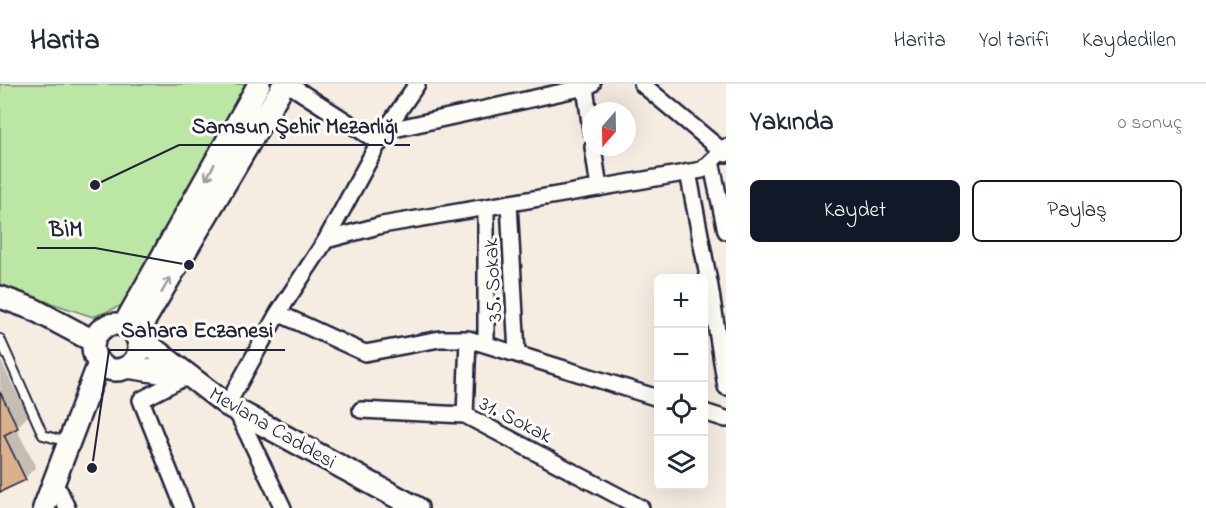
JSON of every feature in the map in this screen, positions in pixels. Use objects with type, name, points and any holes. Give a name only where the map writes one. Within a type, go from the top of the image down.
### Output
[{"type":"main road","points":[[130,330],[259,84]]},
{"type":"main road","points":[[130,330],[286,84]]},
{"type":"main road","points":[[0,297],[97,335]]},
{"type":"main road","points":[[44,508],[69,442],[113,367],[137,357],[139,342],[130,330],[109,325],[97,335],[95,357],[113,367],[187,376]]},
{"type":"main road","name":"Mevlana Caddesi","points":[[130,330],[187,376],[232,407],[417,508]]},
{"type":"main road","points":[[60,503],[113,367]]},
{"type":"street","points":[[286,84],[382,137],[589,86],[590,102]]},
{"type":"street","points":[[283,508],[232,407],[278,313],[326,240],[382,137],[417,84]]},
{"type":"street","points":[[642,84],[721,153],[726,231]]},
{"type":"street","points":[[326,240],[382,225],[702,170],[721,153]]},
{"type":"street","points":[[594,156],[599,188]]},
{"type":"street","points":[[688,172],[726,387]]},
{"type":"street","name":"35. Sokak","points":[[509,203],[517,354]]},
{"type":"street","points":[[486,207],[486,344]]},
{"type":"street","points":[[710,287],[726,283]]},
{"type":"street","points":[[278,313],[365,353],[440,339],[468,339],[654,397]]},
{"type":"street","points":[[465,415],[468,339]]},
{"type":"street","points":[[184,508],[141,400],[187,376]]},
{"type":"street","name":"31. Sokak","points":[[361,410],[465,415],[642,508]]},
{"type":"street","points":[[708,413],[726,419]]},
{"type":"lane","points":[[0,339],[43,435],[69,442]]},
{"type":"green space","points":[[0,84],[248,84],[123,305],[93,317],[0,286]]},
{"type":"building","points":[[0,392],[18,428],[4,435],[26,480],[0,492]]},
{"type":"place","name":"Samsun Şehir Mezarlığı","points":[[95,185]]},
{"type":"place","name":"BİM","points":[[189,265]]},
{"type":"place","name":"Sahara Eczanesi","points":[[92,468]]}]
